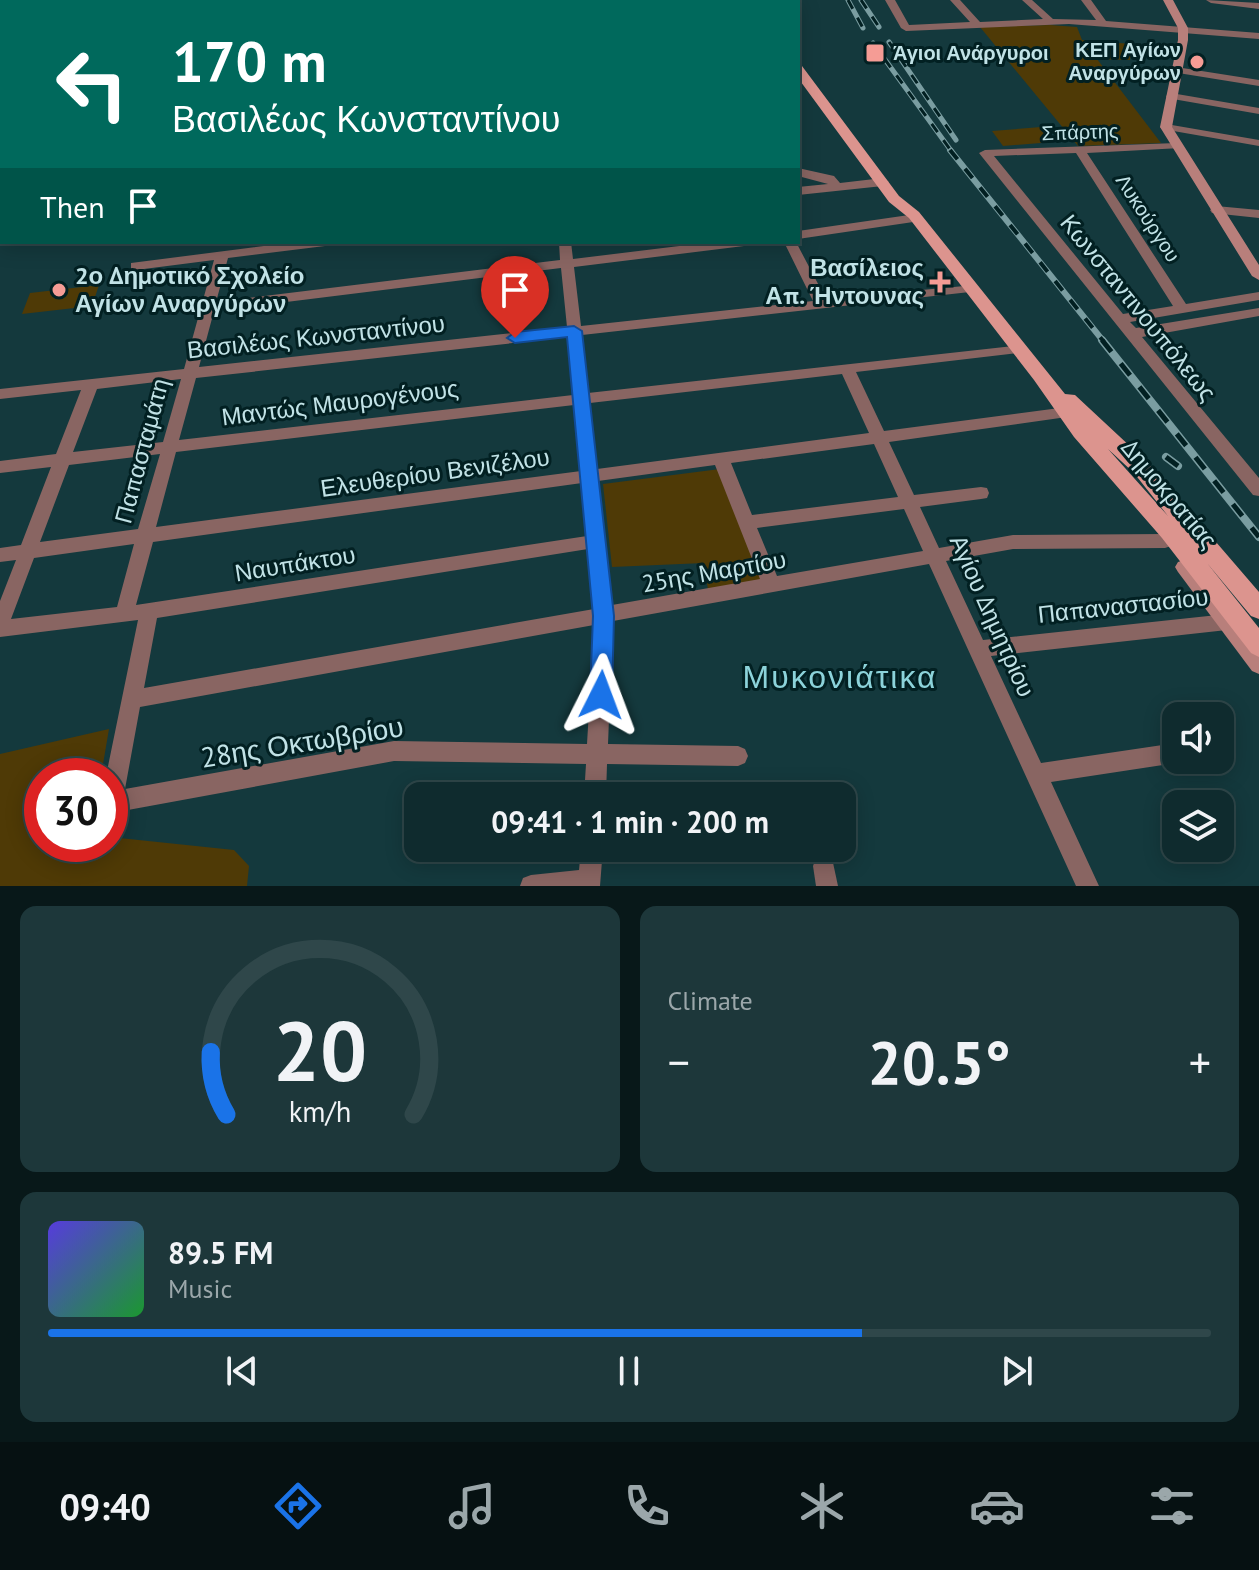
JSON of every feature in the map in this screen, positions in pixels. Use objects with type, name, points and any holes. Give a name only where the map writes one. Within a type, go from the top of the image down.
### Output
[{"type":"main road","name":"Δημοκρατίας","points":[[800,54],[910,196],[915,217]]},
{"type":"main road","name":"Δημοκρατίας","points":[[800,72],[894,199],[915,217],[1041,375],[1081,432],[1170,532],[1259,646]]},
{"type":"main road","name":"Δημοκρατίας","points":[[1041,375],[1141,468],[1259,609]]},
{"type":"street","points":[[890,0],[906,28],[1050,21],[1183,28],[1259,36]]},
{"type":"street","points":[[955,0],[977,24]]},
{"type":"street","points":[[1027,0],[1050,21]]},
{"type":"street","points":[[1086,0],[1103,24]]},
{"type":"street","points":[[1168,0],[1183,28],[1166,127],[1259,276]]},
{"type":"street","points":[[1211,0],[1259,6]]},
{"type":"street","points":[[1176,70],[1259,83]]},
{"type":"street","points":[[1171,96],[1259,111]]},
{"type":"street","points":[[1166,127],[1259,143]]},
{"type":"street","name":"Σπάρτης","points":[[985,153],[1177,146]]},
{"type":"street","name":"Λυκούργου","points":[[1080,150],[1182,308]]},
{"type":"street","name":"Κωνσταντινουπόλεως","points":[[985,153],[1259,490]]},
{"type":"street","points":[[800,172],[830,179],[837,187]]},
{"type":"street","points":[[800,191],[883,182]]},
{"type":"street","points":[[1216,210],[1259,214]]},
{"type":"street","points":[[800,235],[915,217]]},
{"type":"street","points":[[136,266],[309,244]]},
{"type":"street","points":[[565,244],[604,616],[596,782]]},
{"type":"street","points":[[208,307],[729,244]]},
{"type":"street","points":[[791,244],[821,304]]},
{"type":"street","name":"Παπασταμάτη","points":[[124,614],[222,255]]},
{"type":"street","name":"Βασιλέως Κωνσταντίνου","points":[[0,394],[970,288]]},
{"type":"street","points":[[1118,319],[1259,296]]},
{"type":"street","points":[[1130,334],[1259,312]]},
{"type":"street","name":"Μαντώς Μαυρογένους","points":[[0,467],[1018,348]]},
{"type":"street","name":"Αγίου Δημητρίου","points":[[847,369],[912,501],[977,649],[1088,886]]},
{"type":"street","points":[[0,627],[91,384]]},
{"type":"street","name":"Ελευθερίου Βενιζέλου","points":[[0,555],[1067,412]]},
{"type":"street","points":[[1081,432],[1259,665]]},
{"type":"street","points":[[720,457],[772,586]]},
{"type":"street","points":[[746,523],[981,493]]},
{"type":"street","name":"Ναυπάκτου","points":[[0,627],[149,611],[597,541]]},
{"type":"street","name":"25ης Μαρτίου","points":[[133,699],[1013,542],[1165,541]]},
{"type":"street","name":"28ης Οκτωβρίου","points":[[149,611],[114,787],[117,801],[394,751],[738,756]]},
{"type":"street","name":"Παπαναστασίου","points":[[977,649],[1227,622]]},
{"type":"street","points":[[1035,774],[1162,755]]},
{"type":"street","points":[[531,886],[589,883],[591,862]]},
{"type":"shaded area","points":[[980,27],[1077,27],[1082,40],[1132,44],[1130,60],[1097,59],[1161,143],[1078,146]]},
{"type":"shaded area","points":[[1041,127],[1053,142],[1003,146],[992,131]]},
{"type":"shaded area","points":[[99,285],[92,306],[22,314],[30,293]]},
{"type":"shaded area","points":[[720,469],[765,580],[708,590],[704,563],[612,567],[603,484]]},
{"type":"shaded area","points":[[109,729],[104,758],[24,758],[24,862],[128,862],[128,839],[234,850],[249,866],[247,886],[0,886],[0,754]]},
{"type":"railway","points":[[848,0],[863,28]]},
{"type":"railway","points":[[861,0],[879,27]]},
{"type":"railway","points":[[889,42],[956,140]]},
{"type":"railway","points":[[873,43],[952,152]]},
{"type":"railway","points":[[950,150],[1104,342]]},
{"type":"railway","points":[[1102,340],[1259,537]]},
{"type":"railway","points":[[1166,457],[1178,466]]},
{"type":"place","name":"Άγιοι Ανάργυροι","points":[[875,53]]},
{"type":"place","name":"ΚΕΠ Αγίων Αναργύρων","points":[[1197,62]]},
{"type":"place","name":"Βασίλειος Απ. Ήντουνας","points":[[940,282]]},
{"type":"place","name":"2ο Δημοτικό Σχολείο Αγίων Αναργύρων","points":[[59,290]]},
{"type":"district","name":"Μυκονιάτικα","points":[[840,677]]},
{"type":"route","points":[[515,338],[574,331],[604,616],[601,695]]}]
